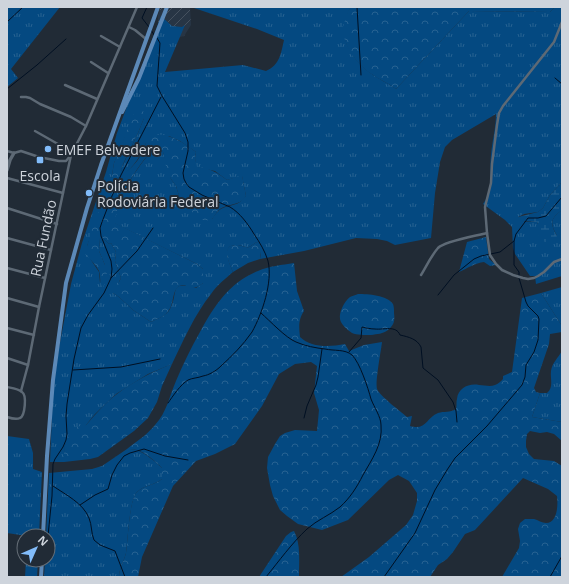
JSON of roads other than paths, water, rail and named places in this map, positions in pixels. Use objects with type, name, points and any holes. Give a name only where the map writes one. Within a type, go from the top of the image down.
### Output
[{"type":"main road","points":[[43,528],[53,380],[66,283],[87,208],[109,140],[158,7]]},
{"type":"main road","points":[[149,50],[167,7]]},
{"type":"main road","points":[[109,140],[139,78],[154,34],[156,15]]},
{"type":"street","name":"Rua Fundão","points":[[7,417],[18,419],[22,415],[25,397],[21,391],[72,154],[86,126],[137,7]]},
{"type":"street","points":[[562,22],[554,42],[503,106],[500,113],[491,183],[485,207],[490,255],[502,270],[522,278],[534,278],[544,272],[554,262],[562,259]]},
{"type":"street","points":[[128,27],[135,30],[147,39]]},
{"type":"street","points":[[101,36],[120,47]]},
{"type":"street","points":[[90,62],[108,73]]},
{"type":"street","points":[[65,84],[97,99]]},
{"type":"street","points":[[21,97],[30,98],[40,104],[71,117],[86,126]]},
{"type":"street","points":[[7,151],[14,153],[21,151],[39,157],[59,161],[66,161],[72,154],[35,131]]},
{"type":"street","points":[[7,170],[14,153]]},
{"type":"street","points":[[7,178],[63,193]]},
{"type":"street","points":[[7,208],[57,224]]},
{"type":"street","points":[[421,275],[440,246],[487,233]]},
{"type":"street","points":[[7,238],[51,250]]},
{"type":"street","points":[[7,268],[45,278]]},
{"type":"street","points":[[7,298],[39,307]]},
{"type":"street","points":[[7,328],[34,334]]},
{"type":"street","points":[[7,358],[28,364]]},
{"type":"street","points":[[7,387],[21,391]]},
{"type":"waterway","points":[[7,22],[23,7]]},
{"type":"waterway","points":[[147,7],[142,18],[149,27]]},
{"type":"waterway","points":[[357,7],[361,75]]},
{"type":"waterway","points":[[151,30],[155,36]]},
{"type":"waterway","points":[[157,38],[160,43],[157,86],[185,133],[188,142],[188,151],[183,173],[184,179],[189,187],[202,195],[234,209],[249,226],[262,247],[268,261],[269,269],[266,298],[256,325],[249,337],[217,370],[208,375],[190,379],[185,382],[168,403]]},
{"type":"waterway","points":[[7,89],[66,39]]},
{"type":"waterway","points":[[555,78],[562,84]]},
{"type":"waterway","points":[[49,528],[53,464],[66,440],[67,404],[74,359],[81,328],[88,315],[104,293],[111,278],[111,261],[101,236],[100,228],[121,175],[161,97]]},
{"type":"waterway","points":[[384,577],[415,533],[435,490],[455,458],[487,426],[522,385],[525,377],[526,365],[534,352],[538,340],[539,319],[526,302],[519,278],[519,272],[514,265],[514,241],[516,234],[528,218],[546,216],[562,197]]},
{"type":"waterway","points":[[111,278],[137,251],[153,228]]},
{"type":"waterway","points":[[438,295],[454,275],[474,259],[500,252],[514,241]]},
{"type":"waterway","points":[[261,313],[283,333],[296,342],[303,345],[328,350],[343,351],[352,355],[361,370],[381,422],[379,445],[350,496],[344,504],[301,534],[266,577]]},
{"type":"waterway","points":[[349,352],[361,338],[362,327],[373,329],[393,329],[400,335],[415,340],[421,347],[423,368],[438,380],[453,402],[457,422]]},
{"type":"waterway","points":[[304,418],[307,406],[316,385],[322,349]]},
{"type":"waterway","points":[[73,370],[121,367],[160,359]]},
{"type":"waterway","points":[[80,505],[95,495],[108,489],[117,465],[124,456],[130,453],[144,449],[165,456],[188,460]]},
{"type":"waterway","points":[[53,486],[83,508],[90,521],[94,540],[100,545],[115,551],[125,577]]},
{"type":"waterway","points":[[550,577],[562,556]]},
{"type":"place","name":"EMEF Belvedere","points":[[48,149]]},
{"type":"place","name":"Escola","points":[[40,160]]},
{"type":"place","name":"Polícia Rodoviária Federal","points":[[89,193]]}]
